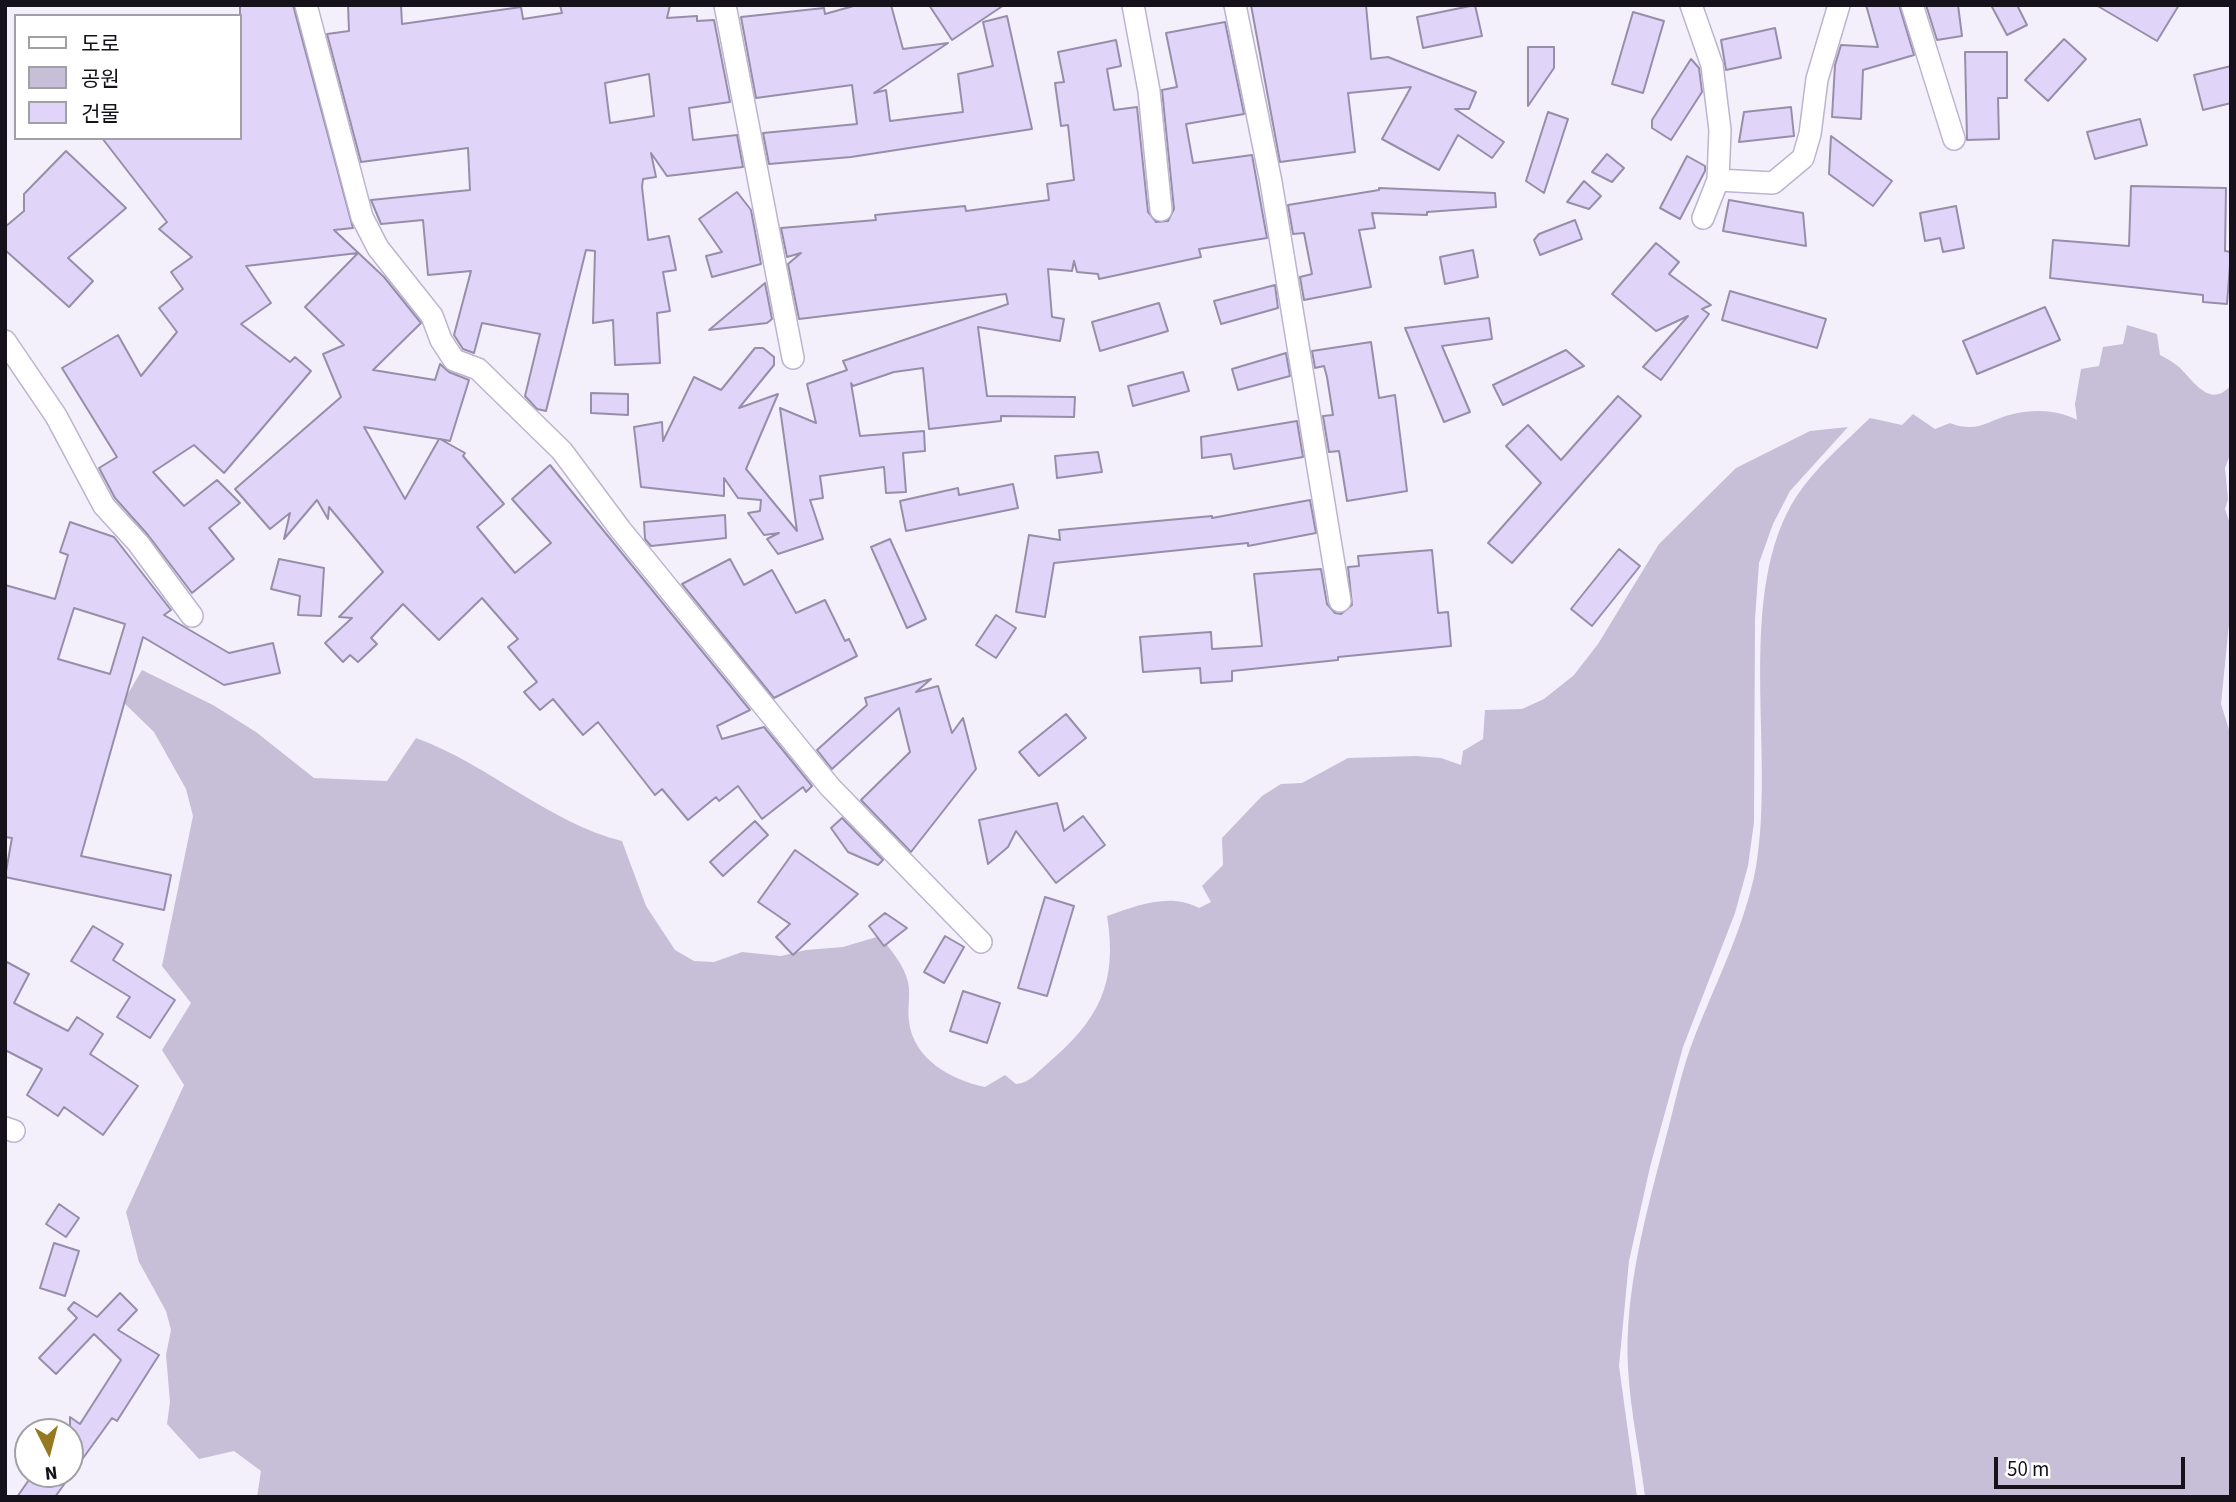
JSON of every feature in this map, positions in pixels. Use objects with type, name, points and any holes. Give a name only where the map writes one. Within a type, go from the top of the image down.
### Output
[{"type":"street","points":[[306,5],[362,216],[377,248],[432,316],[441,340],[454,360],[478,369],[562,451],[620,528],[830,787],[981,942]]},
{"type":"street","points":[[725,5],[793,358]]},
{"type":"street","points":[[1133,5],[1149,91],[1161,210]]},
{"type":"street","points":[[1235,5],[1271,182],[1340,601]]},
{"type":"street","points":[[1690,5],[1712,65],[1720,130],[1718,180],[1703,218]]},
{"type":"street","points":[[1718,180],[1773,183],[1803,158],[1817,79],[1839,5]]},
{"type":"street","points":[[1912,5],[1954,139]]},
{"type":"street","points":[[5,341],[56,415],[104,506],[138,543],[192,616]]},
{"type":"green space","points":[[2127,325],[2157,334],[2160,355],[2179,367],[2202,390],[2216,395],[2231,385],[2231,452],[2225,468],[2228,499],[2225,509],[2231,527],[2231,604],[2221,704],[2231,736],[2231,1497],[1645,1497],[1628,1367],[1633,1280],[1683,1070],[1736,937],[1756,867],[1762,775],[1761,627],[1766,580],[1777,536],[1804,486],[1870,418],[1902,425],[1913,414],[1935,429],[1950,423],[1976,427],[2029,411],[2054,412],[2077,420],[2075,404],[2081,369],[2099,366],[2103,347],[2123,344]]},
{"type":"green space","points":[[1848,427],[1790,491],[1773,524],[1759,563],[1755,619],[1754,822],[1748,866],[1735,913],[1683,1047],[1650,1167],[1629,1261],[1619,1366],[1637,1497],[257,1497],[261,1471],[234,1451],[199,1459],[167,1424],[170,1402],[166,1355],[171,1330],[166,1311],[139,1262],[126,1212],[184,1085],[162,1050],[191,1003],[162,966],[193,816],[186,789],[154,732],[123,702],[142,670],[213,705],[256,732],[314,778],[387,781],[416,738],[443,749],[569,821],[622,841],[646,906],[675,950],[694,961],[714,962],[742,952],[781,956],[806,950],[843,947],[880,936],[897,958],[906,976],[912,1034],[926,1057],[947,1073],[972,1084],[985,1087],[1005,1075],[1016,1084],[1025,1082],[1036,1074],[1065,1048],[1092,1016],[1107,981],[1110,961],[1107,916],[1153,902],[1176,901],[1199,908],[1211,902],[1202,886],[1223,865],[1222,838],[1262,796],[1281,784],[1302,783],[1348,758],[1416,756],[1441,758],[1461,765],[1463,751],[1483,739],[1485,710],[1522,709],[1544,699],[1574,675],[1598,644],[1659,544],[1736,468],[1810,431]]},
{"type":"building","points":[[240,5],[293,5],[353,228],[334,230],[384,277],[421,323],[373,370],[435,380],[440,364],[449,372],[469,380],[450,441],[440,439],[465,453],[463,456],[504,504],[477,527],[515,573],[551,543],[512,499],[550,465],[750,710],[717,726],[722,739],[764,727],[812,786],[806,792],[803,787],[762,819],[738,786],[719,801],[716,797],[688,820],[662,789],[655,795],[598,722],[583,735],[553,699],[540,710],[524,692],[537,682],[508,647],[518,639],[482,598],[439,640],[403,604],[371,638],[377,644],[358,662],[350,655],[343,662],[325,643],[352,618],[339,617],[383,572],[329,507],[328,519],[317,500],[284,539],[290,513],[270,529],[235,489],[341,397],[323,354],[344,345],[305,307],[358,253],[246,266],[271,303],[241,324],[290,362],[295,357],[311,371],[224,473],[194,445],[153,472],[184,506],[217,480],[240,503],[209,528],[234,559],[192,593],[148,535],[115,498],[99,468],[117,457],[62,368],[118,335],[141,376],[177,332],[159,308],[183,289],[171,272],[192,257],[159,229],[167,222],[104,140],[242,140]],"holes":[[[364,427],[439,439],[405,499]]]},
{"type":"building","points":[[348,5],[401,5],[402,24],[521,7],[523,19],[562,13],[560,5],[670,5],[667,18],[697,16],[697,21],[714,20],[730,102],[689,108],[693,140],[737,135],[743,167],[667,176],[651,153],[656,177],[643,179],[642,187],[648,240],[669,236],[676,270],[663,272],[670,311],[657,313],[660,363],[615,365],[613,320],[593,323],[595,251],[586,250],[546,411],[537,409],[525,396],[540,334],[482,323],[474,353],[463,349],[454,335],[471,271],[428,275],[423,220],[381,224],[371,200],[470,190],[468,148],[361,162],[327,34],[349,31]],"holes":[[[649,74],[654,116],[610,123],[605,83]]]},
{"type":"building","points":[[857,5],[891,5],[903,49],[948,43],[874,93],[886,90],[890,121],[963,112],[958,74],[993,66],[983,22],[1007,16],[1032,129],[851,157],[769,164],[763,133],[857,124],[852,85],[756,98],[741,17],[824,8],[825,14]]},
{"type":"building","points":[[929,5],[1004,5],[952,40]]},
{"type":"building","points":[[1251,5],[1366,5],[1371,59],[1388,57],[1476,92],[1469,109],[1455,109],[1504,142],[1492,158],[1458,135],[1439,170],[1382,139],[1411,87],[1348,93],[1355,152],[1280,162]]},
{"type":"building","points":[[1475,5],[1482,36],[1423,48],[1417,17]]},
{"type":"building","points":[[1866,5],[1899,5],[1914,55],[1863,70],[1861,119],[1832,117],[1835,65],[1841,45],[1878,47]]},
{"type":"building","points":[[1926,5],[1958,5],[1962,36],[1937,40]]},
{"type":"building","points":[[1991,5],[2017,5],[2027,25],[2007,35]]},
{"type":"building","points":[[2096,5],[2179,5],[2157,41]]},
{"type":"building","points":[[1633,12],[1664,21],[1643,93],[1612,84]]},
{"type":"building","points":[[1225,22],[1244,114],[1186,124],[1193,163],[1252,155],[1267,238],[1199,249],[1201,257],[1099,279],[1098,274],[1077,272],[1074,261],[1072,271],[1048,269],[1052,317],[1064,319],[1060,341],[978,327],[987,396],[1075,397],[1074,417],[1001,416],[1001,421],[929,429],[923,368],[894,372],[853,386],[851,383],[860,436],[924,431],[925,451],[903,453],[906,492],[886,493],[884,467],[820,476],[823,498],[810,500],[823,539],[778,554],[767,539],[779,533],[764,535],[748,513],[760,511],[761,500],[738,498],[724,478],[724,496],[641,487],[634,427],[662,422],[663,441],[694,377],[721,390],[755,348],[763,348],[774,357],[774,365],[739,408],[778,394],[746,469],[797,531],[780,408],[816,423],[807,384],[847,370],[843,361],[1008,304],[1006,294],[799,319],[788,264],[801,253],[787,257],[781,228],[876,220],[875,215],[965,206],[966,211],[1049,200],[1047,184],[1074,180],[1068,125],[1061,126],[1055,83],[1064,82],[1058,52],[1116,40],[1121,66],[1107,69],[1114,110],[1137,107],[1148,212],[1156,222],[1168,221],[1174,209],[1162,90],[1177,87],[1166,33]]},
{"type":"building","points":[[1775,28],[1781,58],[1726,70],[1721,40]]},
{"type":"building","points":[[2064,39],[2086,59],[2048,101],[2025,80]]},
{"type":"building","points":[[1528,47],[1554,47],[1554,68],[1528,106]]},
{"type":"building","points":[[1965,52],[2007,52],[2007,98],[1998,98],[1999,139],[1967,140]]},
{"type":"building","points":[[1691,59],[1699,68],[1702,92],[1671,140],[1652,128],[1652,120]]},
{"type":"building","points":[[2231,66],[2231,103],[2203,110],[2194,75]]},
{"type":"building","points":[[1791,107],[1794,136],[1739,142],[1744,112]]},
{"type":"building","points":[[1548,112],[1568,119],[1544,193],[1526,181]]},
{"type":"building","points":[[2140,119],[2147,145],[2095,159],[2087,132]]},
{"type":"building","points":[[1831,136],[1892,181],[1873,206],[1829,174]]},
{"type":"building","points":[[66,151],[126,208],[68,258],[93,281],[69,307],[5,250],[5,227],[24,211],[24,194]]},
{"type":"building","points":[[1607,154],[1624,168],[1612,182],[1592,172]]},
{"type":"building","points":[[1687,156],[1705,166],[1705,171],[1680,219],[1660,208]]},
{"type":"building","points":[[1584,181],[1601,196],[1589,209],[1567,202]]},
{"type":"building","points":[[2131,186],[2226,188],[2225,251],[2231,252],[2227,304],[2203,302],[2203,295],[2050,278],[2053,240],[2129,246]]},
{"type":"building","points":[[1379,188],[1495,193],[1496,207],[1427,212],[1427,215],[1372,213],[1375,228],[1359,230],[1371,287],[1304,300],[1300,277],[1312,274],[1304,233],[1293,234],[1288,205]]},
{"type":"building","points":[[737,192],[751,210],[761,264],[712,277],[706,256],[722,252],[699,219]]},
{"type":"building","points":[[1729,200],[1803,213],[1806,246],[1723,231]]},
{"type":"building","points":[[1956,206],[1964,248],[1943,252],[1940,238],[1925,241],[1920,213]]},
{"type":"building","points":[[1575,220],[1582,239],[1540,255],[1534,240],[1539,234]]},
{"type":"building","points":[[1656,243],[1679,262],[1669,274],[1711,305],[1702,309],[1709,314],[1661,380],[1643,367],[1688,316],[1656,331],[1612,294]]},
{"type":"building","points":[[1473,250],[1478,277],[1445,284],[1440,257]]},
{"type":"building","points":[[765,283],[772,319],[767,323],[709,330]]},
{"type":"building","points":[[1275,285],[1278,308],[1221,324],[1214,301]]},
{"type":"building","points":[[1730,291],[1826,319],[1817,348],[1722,320]]},
{"type":"building","points":[[1159,303],[1168,331],[1100,351],[1092,322]]},
{"type":"building","points":[[2045,307],[2060,340],[1977,374],[1963,341]]},
{"type":"building","points":[[1489,318],[1492,339],[1442,346],[1470,412],[1444,422],[1405,328]]},
{"type":"building","points":[[1371,342],[1379,398],[1395,395],[1407,491],[1347,501],[1339,451],[1329,452],[1323,416],[1333,415],[1327,377],[1324,366],[1315,368],[1312,351]]},
{"type":"building","points":[[1566,350],[1584,366],[1503,405],[1493,385]]},
{"type":"building","points":[[1286,353],[1290,376],[1238,390],[1232,369]]},
{"type":"building","points":[[1183,372],[1189,391],[1133,406],[1128,386]]},
{"type":"building","points":[[591,393],[628,394],[628,415],[591,413]]},
{"type":"building","points":[[1618,396],[1641,416],[1512,563],[1488,543],[1541,483],[1506,446],[1528,425],[1561,460]]},
{"type":"building","points":[[1297,421],[1303,457],[1234,469],[1231,454],[1202,458],[1201,437]]},
{"type":"building","points":[[1098,452],[1102,472],[1057,478],[1055,456]]},
{"type":"building","points":[[1013,484],[1018,508],[906,531],[900,501],[958,488],[959,495]]},
{"type":"building","points":[[1310,500],[1316,533],[1248,546],[1248,543],[1054,563],[1045,617],[1016,612],[1029,535],[1060,540],[1059,530],[1212,518]]},
{"type":"building","points":[[725,515],[726,538],[651,546],[645,539],[644,522]]},
{"type":"building","points":[[70,522],[114,537],[171,610],[164,615],[229,653],[273,643],[280,673],[224,685],[143,637],[81,856],[171,875],[164,910],[5,877],[12,838],[5,837],[5,585],[55,599],[68,555],[60,552]],"holes":[[[74,608],[125,624],[110,674],[58,659]]]},
{"type":"building","points":[[890,539],[926,619],[907,628],[871,547]]},
{"type":"building","points":[[1619,549],[1640,566],[1592,626],[1571,609]]},
{"type":"building","points":[[1432,550],[1438,613],[1448,612],[1451,646],[1232,671],[1232,681],[1201,683],[1200,668],[1143,672],[1140,637],[1211,632],[1212,649],[1262,646],[1254,574],[1321,569],[1327,604],[1335,613],[1341,614],[1352,605],[1348,567],[1359,566],[1358,556]]},
{"type":"building","points":[[279,559],[324,568],[321,616],[298,615],[300,596],[271,589]]},
{"type":"building","points":[[730,559],[744,585],[772,570],[796,613],[825,600],[845,641],[849,639],[857,656],[774,698],[682,584]]},
{"type":"building","points":[[996,615],[1016,628],[996,658],[976,645]]},
{"type":"building","points":[[931,679],[916,692],[938,686],[952,733],[963,718],[976,769],[911,852],[861,800],[910,752],[899,708],[832,769],[817,750],[867,705],[865,698]]},
{"type":"building","points":[[1066,714],[1086,738],[1039,776],[1019,752]]},
{"type":"building","points":[[1057,803],[1064,831],[1083,816],[1105,845],[1056,883],[1016,831],[1008,847],[988,864],[979,820]]},
{"type":"building","points":[[842,818],[883,860],[878,865],[848,852],[831,828]]},
{"type":"building","points":[[755,821],[768,835],[723,876],[710,862]]},
{"type":"building","points":[[795,850],[858,894],[793,955],[776,937],[790,924],[758,902]]},
{"type":"building","points":[[1045,897],[1074,906],[1047,996],[1018,988]]},
{"type":"building","points":[[885,913],[907,928],[884,946],[869,926]]},
{"type":"building","points":[[93,926],[123,944],[113,960],[175,1000],[150,1038],[117,1017],[130,997],[71,961]]},
{"type":"building","points":[[945,936],[964,947],[944,983],[924,972]]},
{"type":"building","points":[[5,961],[29,974],[14,1003],[68,1031],[77,1017],[103,1034],[90,1054],[138,1086],[103,1135],[64,1107],[58,1116],[27,1095],[42,1069],[5,1050]]},
{"type":"building","points":[[963,991],[1000,1003],[987,1043],[950,1031]]},
{"type":"building","points":[[59,1204],[79,1218],[66,1237],[46,1224]]},
{"type":"building","points":[[54,1243],[79,1251],[65,1296],[40,1288]]},
{"type":"building","points":[[120,1293],[137,1310],[118,1330],[159,1355],[117,1421],[112,1418],[84,1457],[84,1418],[121,1360],[94,1334],[56,1374],[39,1358],[77,1318],[68,1309],[74,1302],[97,1317]]},
{"type":"building","points":[[23,1488],[61,1488],[55,1497],[17,1497]]}]
